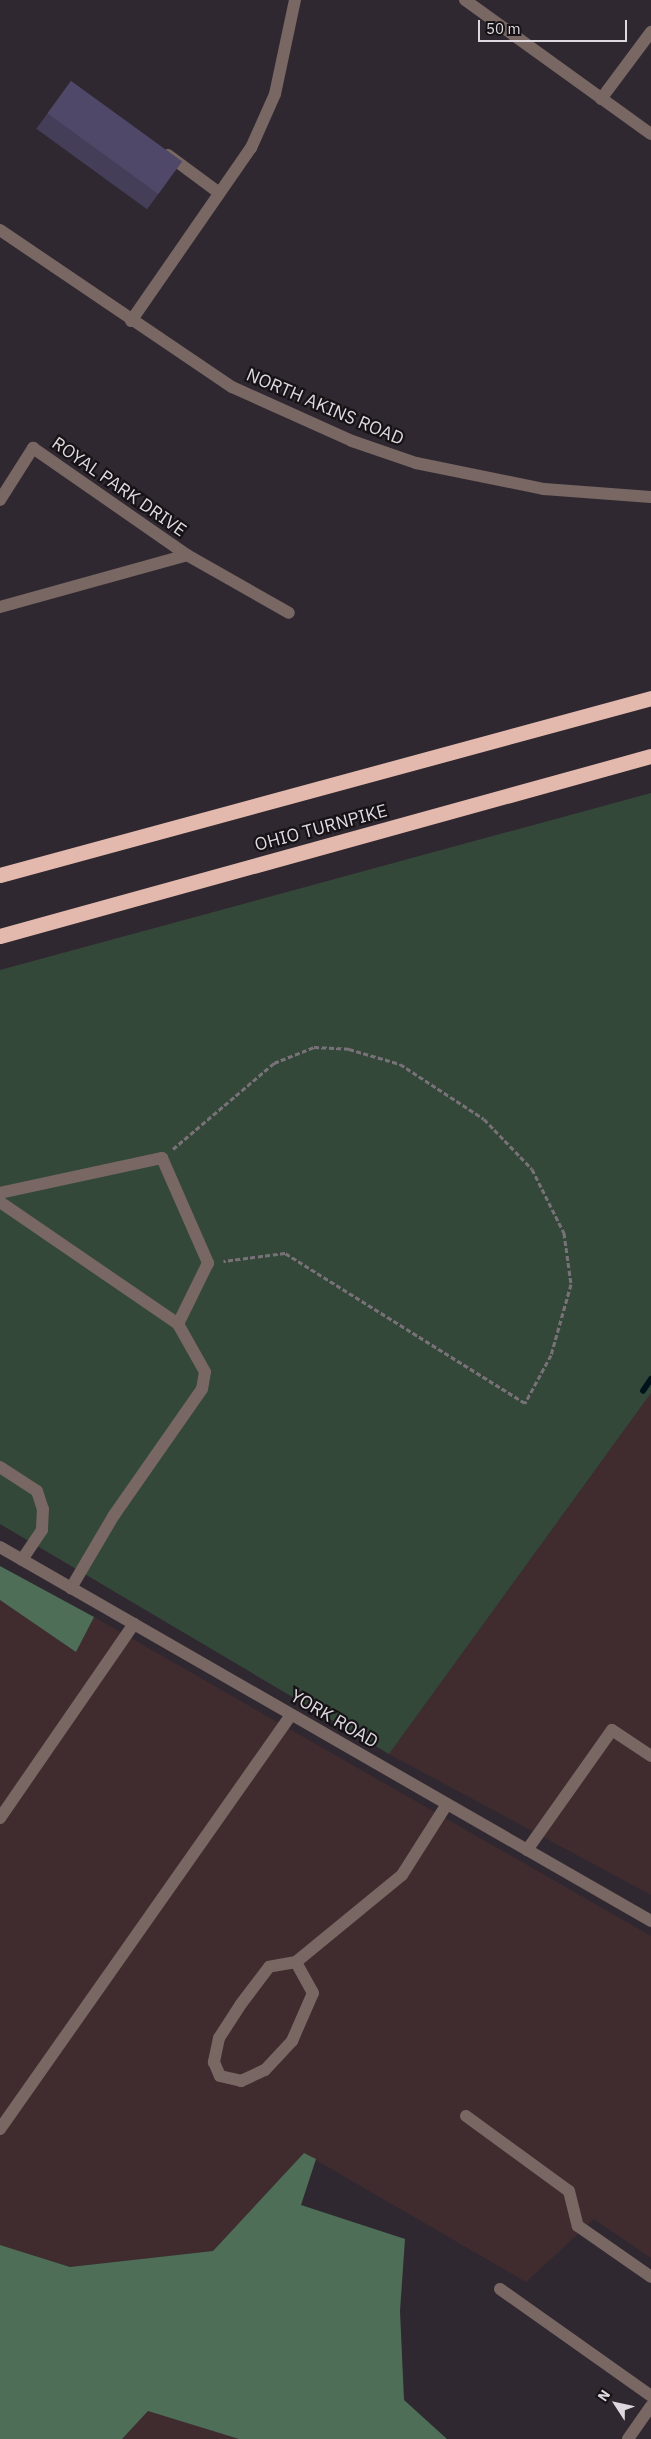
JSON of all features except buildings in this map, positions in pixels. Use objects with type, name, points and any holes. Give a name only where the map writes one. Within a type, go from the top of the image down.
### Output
[{"type":"highway","points":[[0,876],[651,698]]},
{"type":"highway","name":"OHIO TURNPIKE","points":[[0,936],[651,756]]},
{"type":"street","points":[[130,321],[218,192],[252,148],[275,94],[295,0]]},
{"type":"street","points":[[465,0],[651,134]]},
{"type":"street","points":[[602,99],[651,32]]},
{"type":"street","points":[[155,145],[218,192]]},
{"type":"street","name":"NORTH AKINS ROAD","points":[[0,230],[130,321],[232,387],[352,441],[416,463],[544,489],[651,497]]},
{"type":"street","name":"ROYAL PARK DRIVE","points":[[0,500],[33,448],[187,556],[289,614]]},
{"type":"street","name":"ROYAL PARK DRIVE","points":[[0,607],[187,556]]},
{"type":"street","points":[[0,1193],[162,1158],[208,1263],[178,1324]]},
{"type":"street","points":[[0,1202],[178,1324],[205,1372],[202,1389],[114,1514],[71,1588]]},
{"type":"street","points":[[0,1466],[37,1491],[43,1509],[42,1530],[22,1560]]},
{"type":"street","name":"YORK ROAD","points":[[0,1547],[651,1922]]},
{"type":"street","points":[[0,1818],[134,1624]]},
{"type":"street","points":[[0,2129],[291,1715]]},
{"type":"street","points":[[527,1850],[612,1730],[651,1756]]},
{"type":"street","points":[[296,1962],[313,1993],[292,2041],[265,2070],[241,2081],[220,2076],[214,2062],[218,2038],[269,1968],[296,1962],[402,1875],[447,1804]]},
{"type":"street","points":[[466,2116],[569,2191],[578,2226],[651,2277]]},
{"type":"street","points":[[500,2289],[651,2396]]},
{"type":"street","points":[[628,2439],[651,2406]]},
{"type":"path","points":[[162,1158],[274,1063],[314,1047],[349,1049],[400,1064],[484,1119],[532,1169],[564,1233],[571,1284],[551,1355],[525,1403],[285,1252],[208,1263]]},
{"type":"shaded area","points":[[651,1393],[651,1895],[389,1754]]},
{"type":"shaded area","points":[[0,1600],[76,1652],[94,1617],[651,1936],[651,2258],[594,2219],[526,2282],[304,2153],[213,2251],[70,2267],[0,2245]]},
{"type":"shaded area","points":[[148,2411],[239,2439],[122,2439]]},
{"type":"green space","points":[[651,793],[651,1393],[389,1754],[0,1524],[0,970]]},
{"type":"green space","points":[[0,1566],[94,1617],[76,1652],[0,1600]]},
{"type":"green space","points":[[304,2153],[316,2159],[301,2205],[405,2239],[400,2311],[404,2400],[447,2439],[239,2439],[148,2411],[122,2439],[0,2439],[0,2245],[70,2267],[213,2251]]},
{"type":"waterway","points":[[643,1391],[651,1379]]}]
